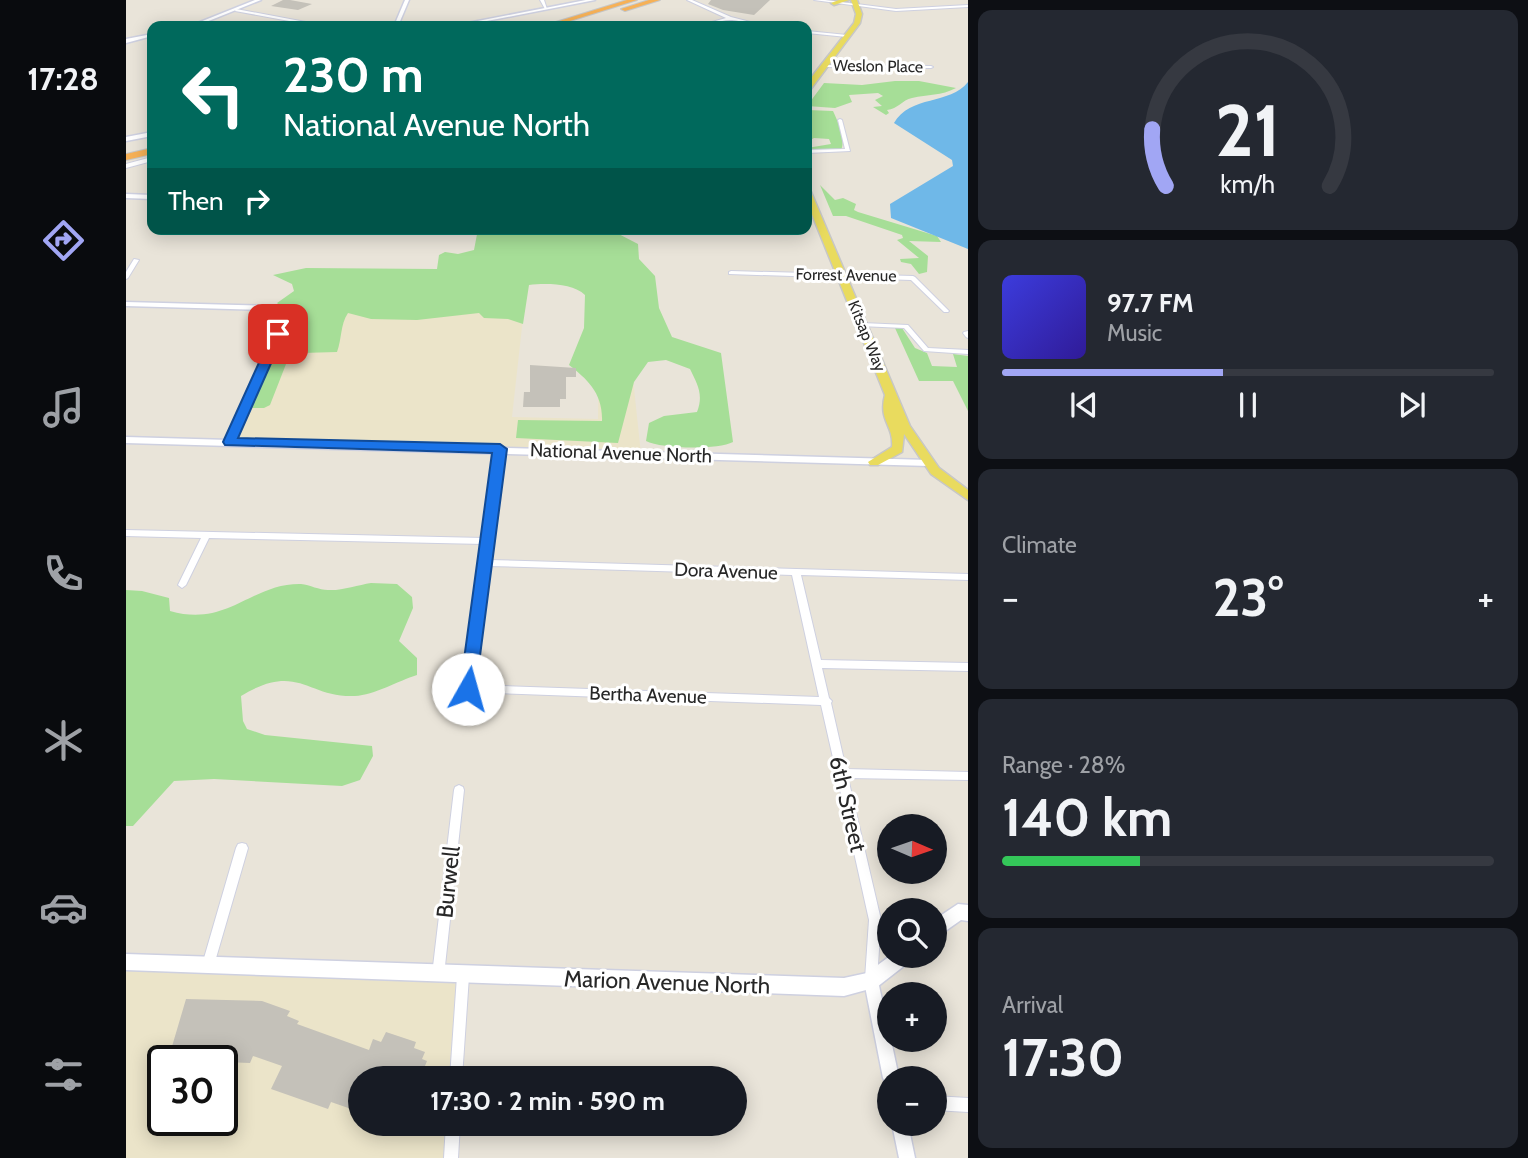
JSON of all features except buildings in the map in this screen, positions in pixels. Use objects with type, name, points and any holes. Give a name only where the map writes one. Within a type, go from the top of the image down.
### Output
[{"type":"highway","points":[[552,21],[607,0]]},
{"type":"highway","points":[[564,21],[634,0]]},
{"type":"highway","points":[[579,21],[648,0]]},
{"type":"highway","points":[[592,17],[657,0]]},
{"type":"highway","points":[[126,151],[147,146]]},
{"type":"main road","points":[[834,2],[846,0]]},
{"type":"main road","points":[[812,82],[858,20],[856,3]]},
{"type":"main road","name":"Kitsap Way","points":[[812,212],[842,275],[904,426],[939,474],[968,496]]},
{"type":"main road","points":[[873,462],[898,449],[899,437],[888,415],[891,396]]},
{"type":"main road","points":[[126,440],[229,442]]},
{"type":"main road","name":"National Avenue North","points":[[229,442],[929,463]]},
{"type":"main road","name":"Kitsap Way","points":[[939,474],[942,484],[968,507]]},
{"type":"main road","points":[[947,921],[958,912],[968,913]]},
{"type":"main road","points":[[126,962],[439,975]]},
{"type":"main road","points":[[871,981],[888,968]]},
{"type":"main road","name":"Marion Avenue North","points":[[439,975],[844,987],[871,981]]},
{"type":"street","points":[[206,21],[259,0]]},
{"type":"street","points":[[398,21],[407,0]]},
{"type":"street","points":[[542,0],[546,8]]},
{"type":"street","points":[[480,21],[593,0]]},
{"type":"street","points":[[816,0],[896,10],[968,6]]},
{"type":"street","points":[[690,2],[743,21]]},
{"type":"street","points":[[236,10],[295,21]]},
{"type":"street","points":[[720,21],[730,18]]},
{"type":"street","points":[[812,32],[847,36]]},
{"type":"street","points":[[126,41],[147,36]]},
{"type":"street","name":"Weslon Place","points":[[824,66],[931,67]]},
{"type":"street","points":[[812,152],[848,150],[840,120]]},
{"type":"street","points":[[126,139],[147,135]]},
{"type":"street","points":[[126,166],[147,160]]},
{"type":"street","points":[[126,197],[147,197]]},
{"type":"street","points":[[126,277],[136,260]]},
{"type":"street","name":"Forrest Avenue","points":[[731,273],[913,278],[946,311]]},
{"type":"street","points":[[126,304],[270,308],[286,314],[229,442]]},
{"type":"street","points":[[862,325],[906,326],[926,350],[968,352]]},
{"type":"street","points":[[484,563],[500,449]]},
{"type":"street","points":[[126,533],[488,541]]},
{"type":"street","points":[[182,585],[208,534]]},
{"type":"street","name":"Dora Avenue","points":[[484,563],[968,577]]},
{"type":"street","name":"Bertha Avenue","points":[[484,563],[468,689],[827,701]]},
{"type":"street","name":"6th Street","points":[[796,573],[819,664],[875,920],[871,981],[889,1066]]},
{"type":"street","points":[[819,664],[968,667]]},
{"type":"street","points":[[841,773],[968,776]]},
{"type":"street","name":"Burwell","points":[[439,975],[459,790]]},
{"type":"street","points":[[208,967],[242,848]]},
{"type":"street","points":[[457,1066],[463,976]]},
{"type":"street","points":[[947,1104],[968,1105]]},
{"type":"street","points":[[451,1158],[452,1136]]},
{"type":"street","points":[[902,1136],[907,1158]]},
{"type":"shaded area","points":[[307,270],[528,273],[512,417],[598,419],[599,351],[630,351],[641,454],[229,442]]},
{"type":"shaded area","points":[[126,970],[456,982],[450,1066],[348,1066],[348,1136],[445,1136],[444,1158],[126,1158]]},
{"type":"green space","points":[[919,81],[956,88],[940,94],[909,99],[887,110],[889,113],[886,115],[873,107],[882,106],[875,100],[883,96],[878,93],[849,95],[852,102],[835,108],[812,106],[812,99],[824,83],[862,85]]},
{"type":"green space","points":[[812,110],[833,111],[842,136],[841,150],[812,151],[812,147],[831,144],[829,139],[812,139]]},
{"type":"green space","points":[[820,185],[835,200],[843,198],[856,204],[854,210],[858,212],[937,236],[941,242],[909,241],[928,256],[927,272],[919,274],[911,264],[901,262],[900,259],[919,258],[897,240],[903,238],[902,235],[846,216],[833,216]]},
{"type":"green space","points":[[477,235],[621,235],[638,244],[639,259],[655,276],[659,308],[672,337],[721,353],[733,442],[690,448],[664,446],[646,441],[649,423],[664,416],[697,412],[699,406],[699,389],[690,369],[666,360],[648,362],[634,382],[618,443],[516,438],[518,420],[602,421],[600,402],[593,388],[569,365],[584,328],[585,295],[573,288],[551,284],[529,285],[523,324],[508,319],[484,318],[479,313],[417,320],[371,319],[348,313],[337,352],[302,353],[288,359],[270,405],[252,408],[289,315],[277,303],[294,291],[292,284],[273,275],[306,268],[437,269],[439,255],[445,252],[458,254],[474,250]]},
{"type":"green space","points":[[895,328],[902,328],[915,348],[927,353],[932,366],[957,367],[953,354],[968,356],[968,411],[953,381],[919,381]]},
{"type":"green space","points":[[371,583],[397,584],[412,597],[413,608],[399,641],[417,658],[417,675],[355,696],[325,692],[289,681],[260,686],[241,696],[243,721],[247,729],[265,735],[372,746],[373,756],[360,780],[342,786],[214,779],[174,781],[133,826],[126,826],[126,590],[169,598],[170,611],[190,615],[224,610],[283,586],[301,584],[333,590]]},
{"type":"water","points":[[968,82],[968,249],[891,218],[890,204],[953,166],[952,160],[894,123],[910,108],[951,94]]},
{"type":"route","points":[[278,334],[229,442],[500,449],[468,689]]}]
